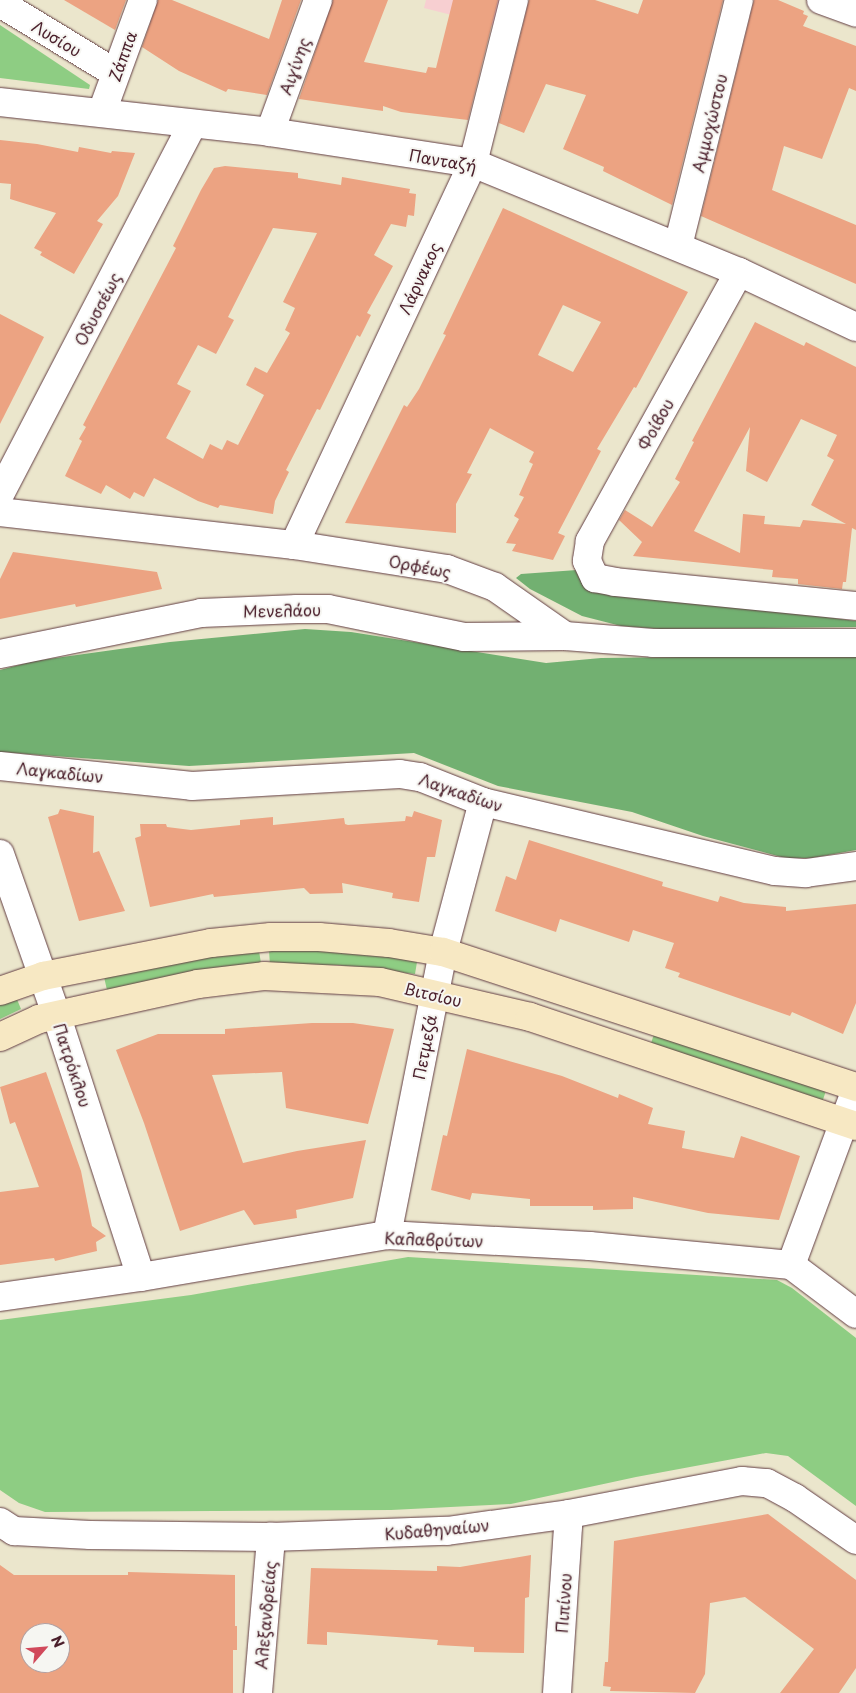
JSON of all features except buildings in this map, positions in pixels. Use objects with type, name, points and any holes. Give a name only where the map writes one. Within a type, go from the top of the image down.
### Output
[{"type":"street","name":"Ζάππα","points":[[102,112],[143,0]]},
{"type":"street","name":"Αιγίνης","points":[[270,132],[318,0]]},
{"type":"street","name":"Λάρνακος","points":[[294,545],[473,162],[514,0]]},
{"type":"street","name":"Αμμοχώστου","points":[[678,246],[739,0]]},
{"type":"street","points":[[821,0],[856,13]]},
{"type":"street","name":"Λυσίου","points":[[0,3],[115,73]]},
{"type":"street","name":"Πανταζή","points":[[0,102],[270,132],[473,162],[738,272],[856,328]]},
{"type":"street","name":"Οδυσσέως","points":[[0,494],[193,124]]},
{"type":"street","name":"Φοίβου","points":[[738,272],[590,541],[587,561],[595,578],[856,606]]},
{"type":"street","name":"Ορφέως","points":[[0,512],[294,545],[447,570],[495,587],[565,636]]},
{"type":"street","name":"Μενελάου","points":[[0,654],[201,613],[237,610],[328,609],[464,637],[565,636]]},
{"type":"street","points":[[565,636],[653,643],[856,643]]},
{"type":"street","name":"Λαγκαδίων","points":[[0,766],[192,786],[400,774],[420,777],[483,802],[775,870],[806,873],[856,866]]},
{"type":"street","name":"Πετμεζά","points":[[387,1235],[443,952],[483,802]]},
{"type":"street","name":"Πατρόκλου","points":[[0,854],[56,1014],[141,1277]]},
{"type":"street","points":[[0,991],[43,976],[211,943],[271,937],[339,938],[389,943],[443,952],[856,1088],[850,1124],[791,1265],[856,1314]]},
{"type":"street","name":"Βιτσίου","points":[[0,1037],[39,1018],[198,984],[264,976],[380,982],[530,1017],[850,1124]]},
{"type":"street","name":"Καλαβρύτων","points":[[0,1297],[141,1277],[387,1235],[590,1246],[791,1265]]},
{"type":"street","name":"Κυδαθηναίων","points":[[0,1522],[14,1531],[90,1535],[271,1537],[447,1531],[569,1514],[742,1481],[767,1483],[794,1498],[856,1540]]},
{"type":"street","name":"Πιπίνου","points":[[557,1693],[569,1514]]},
{"type":"street","name":"Αλεξανδρείας","points":[[258,1693],[271,1537]]},
{"type":"shaded area","points":[[426,0],[501,0],[495,26],[424,8]]},
{"type":"green space","points":[[0,25],[90,85],[89,89],[0,78]]},
{"type":"green space","points":[[577,570],[606,588],[856,621],[856,627],[660,629],[621,626],[582,616],[530,589],[516,578],[521,574]]},
{"type":"green space","points":[[305,629],[351,632],[546,663],[601,658],[856,655],[856,850],[812,858],[785,858],[703,836],[632,812],[498,786],[414,753],[189,766],[0,752],[0,670],[34,661],[170,642]]},
{"type":"green space","points":[[259,951],[261,963],[189,972],[107,990],[104,977],[187,959]]},
{"type":"green space","points":[[269,951],[326,951],[392,957],[417,962],[415,974],[337,965],[270,965]]},
{"type":"green space","points":[[16,997],[21,1009],[0,1019],[0,1004]]},
{"type":"green space","points":[[655,1031],[827,1087],[823,1101],[650,1045]]},
{"type":"green space","points":[[408,1257],[777,1280],[792,1288],[856,1338],[856,1506],[788,1456],[766,1453],[636,1477],[511,1504],[391,1510],[45,1512],[19,1503],[0,1490],[0,1320],[191,1295]]}]
